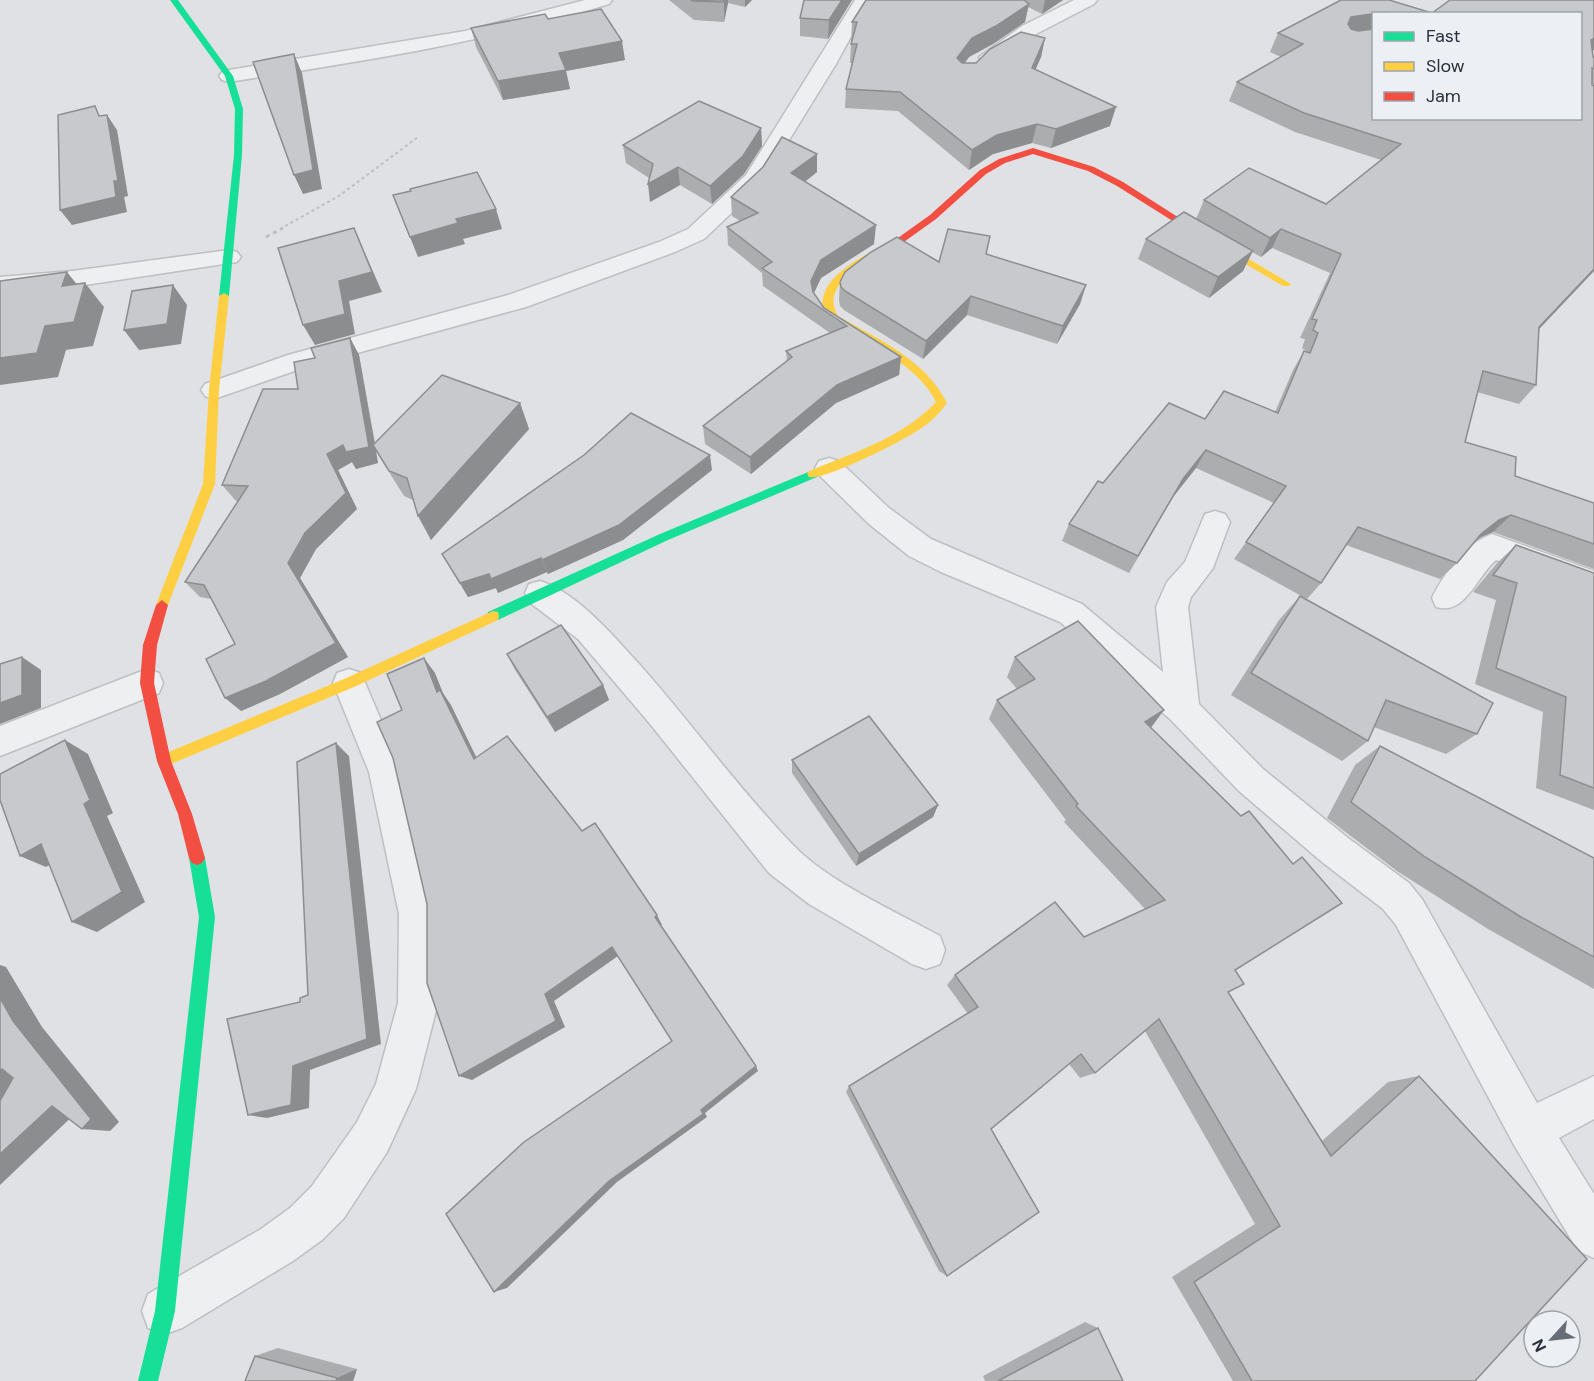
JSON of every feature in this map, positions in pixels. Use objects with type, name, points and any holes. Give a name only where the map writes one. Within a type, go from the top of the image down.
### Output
[{"type":"street","points":[[148,1381],[165,1311],[207,917],[201,871],[185,814],[164,761],[147,683],[150,645],[162,605],[209,484],[214,390],[238,155],[239,110],[230,76],[174,0]]},
{"type":"street","points":[[230,76],[468,37],[531,23],[603,0]]},
{"type":"street","points":[[214,390],[297,361],[517,301],[667,247],[696,234],[754,179],[820,74],[857,8],[865,0]]},
{"type":"street","points":[[972,69],[1029,30],[1088,0]]},
{"type":"street","points":[[164,761],[349,683],[690,524],[879,446],[939,410],[942,403],[939,393],[919,372],[829,314],[825,300],[831,285],[933,218],[983,172],[1002,161],[1024,153],[1038,151],[1091,169],[1120,184],[1152,206],[1286,284]]},
{"type":"street","points":[[0,285],[72,279],[229,257]]},
{"type":"street","points":[[829,468],[877,513],[914,543],[935,556],[1052,603],[1071,613],[1183,710],[1251,780],[1335,850],[1396,896],[1409,912],[1528,1131],[1594,1234]]},
{"type":"street","points":[[1183,710],[1172,607],[1178,591],[1198,568],[1215,522]]},
{"type":"street","points":[[1447,598],[1477,559],[1492,546],[1594,584]]},
{"type":"street","points":[[540,593],[589,630],[663,715],[782,860],[822,891],[926,950]]},
{"type":"street","points":[[0,741],[147,683]]},
{"type":"street","points":[[165,1311],[277,1245],[313,1217],[328,1202],[372,1137],[395,1089],[418,1003],[418,914],[386,772],[349,683]]},
{"type":"street","points":[[1528,1131],[1594,1097]]},
{"type":"path","points":[[229,257],[339,196],[418,137]]},
{"type":"building","points":[[691,0],[724,0],[723,2]]},
{"type":"building","points":[[804,0],[842,0],[829,20],[800,18]]},
{"type":"building","points":[[866,0],[1024,0],[1029,4],[996,26],[972,38],[957,58],[962,63],[976,63],[990,49],[1021,32],[1045,38],[1032,68],[1116,107],[1056,129],[1037,124],[997,135],[972,150],[900,92],[846,89],[857,44],[851,44],[857,22],[852,22]]},
{"type":"building","points":[[1341,0],[1389,0],[1429,12],[1372,12],[1372,14],[1351,17],[1348,24],[1351,29],[1358,31],[1372,29],[1372,120],[1582,120],[1582,12],[1433,12],[1450,0],[1594,0],[1594,38],[1591,40],[1594,57],[1592,85],[1594,86],[1594,269],[1539,327],[1536,385],[1483,371],[1465,442],[1516,457],[1515,476],[1594,503],[1594,544],[1511,515],[1499,520],[1481,534],[1457,563],[1358,527],[1321,583],[1246,542],[1286,486],[1206,450],[1183,479],[1138,556],[1069,524],[1098,481],[1103,483],[1169,403],[1205,419],[1224,391],[1278,413],[1304,351],[1310,353],[1318,333],[1313,330],[1317,320],[1312,319],[1341,254],[1281,229],[1270,238],[1204,200],[1249,168],[1326,204],[1401,144],[1304,113],[1237,82],[1303,44],[1278,33]]},
{"type":"building","points":[[601,9],[622,41],[559,53],[566,70],[498,81],[471,28],[545,14],[548,19]]},
{"type":"building","points":[[294,54],[313,170],[294,175],[253,62]]},
{"type":"building","points":[[699,101],[761,128],[743,156],[710,186],[678,167],[648,184],[653,164],[623,145]]},
{"type":"building","points":[[95,106],[99,116],[107,115],[118,181],[114,181],[116,197],[60,210],[58,115]]},
{"type":"building","points":[[782,137],[817,154],[791,173],[876,225],[821,260],[811,281],[813,292],[824,308],[901,357],[837,385],[750,457],[703,426],[792,357],[786,351],[847,326],[762,268],[772,262],[727,227],[758,213],[731,197],[763,167]]},
{"type":"building","points":[[477,172],[496,209],[456,219],[458,223],[410,237],[393,195]]},
{"type":"building","points":[[1184,212],[1253,251],[1218,277],[1146,239]]},
{"type":"building","points":[[354,228],[372,272],[339,281],[345,314],[303,325],[278,248]]},
{"type":"building","points":[[948,229],[990,236],[986,254],[1086,285],[1063,326],[971,296],[926,341],[841,287],[840,282],[845,272],[871,252],[897,237],[939,262]]},
{"type":"building","points":[[67,272],[62,286],[85,283],[74,322],[45,326],[37,353],[0,358],[0,281]]},
{"type":"building","points":[[173,285],[167,324],[124,330],[132,291]]},
{"type":"building","points":[[350,338],[369,447],[346,452],[343,445],[327,454],[346,493],[305,533],[288,563],[336,643],[266,681],[225,698],[206,659],[235,644],[204,585],[185,582],[248,486],[222,485],[263,389],[298,389],[294,362],[315,358],[311,348]]},
{"type":"building","points":[[442,375],[520,403],[418,516],[407,478],[389,471],[373,445]]},
{"type":"building","points":[[631,413],[710,455],[619,525],[542,560],[541,558],[491,579],[489,574],[460,583],[442,554],[584,455]]},
{"type":"building","points":[[1516,545],[1594,573],[1594,788],[1560,775],[1566,697],[1496,668],[1517,583],[1493,575]]},
{"type":"building","points":[[1300,596],[1493,703],[1477,734],[1386,700],[1368,741],[1251,673]]},
{"type":"building","points":[[1078,621],[1164,710],[1145,722],[1241,816],[1249,811],[1293,864],[1302,857],[1342,903],[1235,970],[1244,984],[1228,992],[1331,1156],[1419,1076],[1587,1259],[1541,1309],[1522,1309],[1522,1330],[1475,1381],[1252,1381],[1194,1282],[1280,1226],[1159,1019],[1095,1073],[1081,1054],[991,1129],[1039,1212],[947,1276],[849,1086],[978,1007],[955,975],[1055,902],[1084,937],[1165,900],[1076,806],[1078,804],[997,700],[1035,679],[1015,657]]},
{"type":"building","points":[[561,625],[603,685],[547,717],[507,654]]},
{"type":"building","points":[[22,657],[22,695],[0,703],[0,664]]},
{"type":"building","points":[[424,658],[437,692],[440,690],[474,759],[507,736],[582,831],[595,823],[657,915],[655,917],[756,1066],[701,1110],[703,1114],[609,1181],[494,1292],[446,1214],[524,1142],[672,1041],[612,947],[545,994],[556,1021],[459,1076],[427,983],[427,904],[393,758],[377,722],[402,710],[387,674]]},
{"type":"building","points":[[869,716],[938,805],[859,854],[792,760]]},
{"type":"building","points":[[65,740],[90,800],[84,804],[122,892],[72,922],[41,844],[20,856],[0,800],[0,774]]},
{"type":"building","points":[[336,743],[367,1039],[293,1066],[291,1105],[248,1115],[227,1019],[300,1002],[300,998],[308,995],[297,762]]},
{"type":"building","points":[[1380,746],[1594,858],[1594,957],[1521,917],[1425,857],[1351,802]]},
{"type":"building","points":[[0,998],[13,1021],[91,1119],[82,1129],[52,1106],[0,1154],[0,1101],[13,1078],[2,1069],[0,1071]]},
{"type":"building","points":[[1098,1328],[1123,1381],[998,1381]]},
{"type":"building","points":[[255,1356],[337,1378],[336,1381],[245,1381]]},
{"type":"traffic: fast","points":[[174,0],[229,76],[239,109],[238,155],[224,296]]},
{"type":"traffic: fast","points":[[493,616],[664,537],[813,474]]},
{"type":"traffic: fast","points":[[148,1381],[165,1311],[207,917],[197,858]]},
{"type":"traffic: slow","points":[[1190,228],[1286,284]]},
{"type":"traffic: slow","points":[[813,474],[900,436],[931,415],[942,403],[936,390],[911,366],[896,354],[834,318],[827,306],[827,295],[843,275],[891,247]]},
{"type":"traffic: slow","points":[[162,605],[209,484],[214,390],[224,296]]},
{"type":"traffic: slow","points":[[164,761],[349,683],[493,616]]},
{"type":"traffic: jam","points":[[891,247],[933,217],[983,172],[1002,161],[1033,151],[1091,169],[1120,184],[1190,228]]},
{"type":"traffic: jam","points":[[162,605],[150,645],[147,683],[164,761],[185,814],[197,858]]}]
